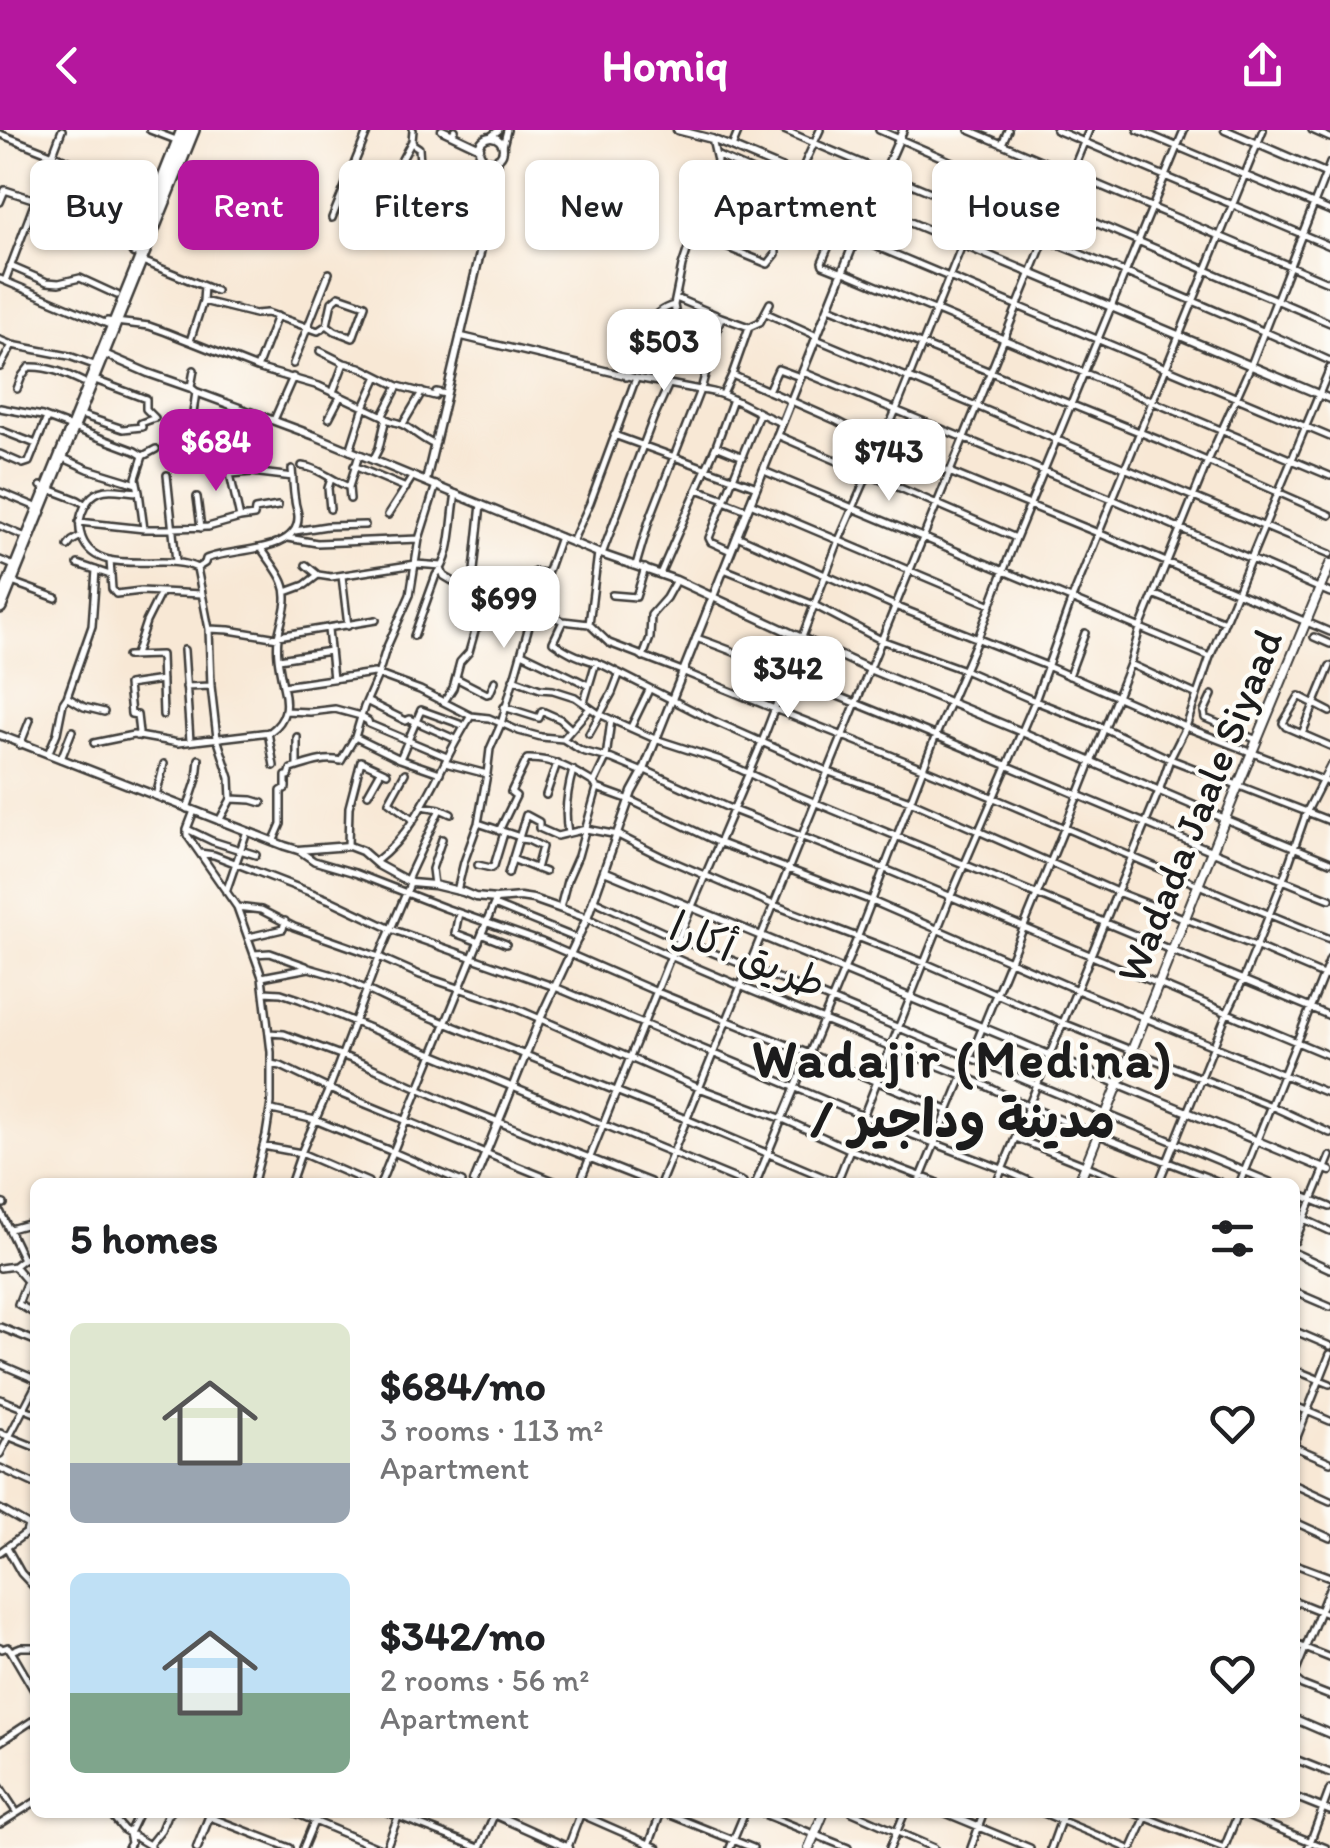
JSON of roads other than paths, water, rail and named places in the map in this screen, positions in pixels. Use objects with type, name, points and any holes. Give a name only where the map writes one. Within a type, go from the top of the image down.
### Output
[{"type":"highway","points":[[110,323],[193,130]]},
{"type":"highway","points":[[158,194],[181,136]]},
{"type":"highway","points":[[3,594],[8,564],[61,457],[136,250]]},
{"type":"highway","points":[[8,564],[72,422]]},
{"type":"main road","name":"Wadada Jaale Siyaad","points":[[1081,1178],[1330,564]]},
{"type":"main road","points":[[810,1848],[822,1818]]},
{"type":"street","points":[[52,160],[62,130]]},
{"type":"street","points":[[150,130],[181,136]]},
{"type":"street","points":[[332,218],[368,130]]},
{"type":"street","points":[[402,160],[413,130]]},
{"type":"street","points":[[442,130],[484,142]]},
{"type":"street","points":[[453,130],[484,142],[497,138],[502,146]]},
{"type":"street","points":[[484,142],[499,130]]},
{"type":"street","points":[[484,142],[484,158],[498,158],[507,130]]},
{"type":"street","points":[[677,130],[712,138],[762,160]]},
{"type":"street","points":[[732,147],[739,130]]},
{"type":"street","points":[[784,130],[854,160]]},
{"type":"street","points":[[808,160],[820,130]]},
{"type":"street","points":[[879,130],[947,160]]},
{"type":"street","points":[[890,160],[902,130]]},
{"type":"street","points":[[969,130],[1039,160]]},
{"type":"street","points":[[1002,144],[1008,130]]},
{"type":"street","points":[[1056,130],[1330,246]]},
{"type":"street","points":[[1077,160],[1090,130]]},
{"type":"street","points":[[1138,130],[1330,211]]},
{"type":"street","points":[[758,1178],[1184,130]]},
{"type":"street","points":[[1225,130],[1328,174]]},
{"type":"street","points":[[838,1178],[964,864],[1035,702],[1124,467],[1263,130]]},
{"type":"street","points":[[1312,130],[1330,138]]},
{"type":"street","points":[[0,134],[64,160]]},
{"type":"street","points":[[712,138],[717,160]]},
{"type":"street","points":[[412,140],[419,148],[420,160]]},
{"type":"street","points":[[718,156],[727,160]]},
{"type":"street","points":[[921,1178],[1330,163]]},
{"type":"street","points":[[1096,184],[1330,283]]},
{"type":"street","points":[[0,202],[6,190],[30,198]]},
{"type":"street","points":[[30,215],[2,280],[110,323],[149,326],[257,368],[333,392],[389,422],[403,425],[433,444]]},
{"type":"street","points":[[1096,223],[1330,323]]},
{"type":"street","points":[[426,481],[480,250]]},
{"type":"street","points":[[653,381],[676,316],[675,302],[688,250]]},
{"type":"street","points":[[733,250],[768,264],[775,250]]},
{"type":"street","points":[[827,250],[822,262],[843,273],[1330,476]]},
{"type":"street","points":[[476,1178],[540,1018],[587,918],[654,739],[852,250]]},
{"type":"street","points":[[886,250],[1330,437]]},
{"type":"street","points":[[582,1178],[960,250]]},
{"type":"street","points":[[974,250],[1330,399]]},
{"type":"street","points":[[662,1178],[1040,250]]},
{"type":"street","points":[[999,1178],[1186,727],[1210,657],[1330,365],[1263,331],[1069,250]]},
{"type":"street","points":[[140,260],[216,291]]},
{"type":"street","points":[[10,266],[47,282],[80,278],[118,295]]},
{"type":"street","points":[[293,364],[329,274]]},
{"type":"street","points":[[190,341],[204,286]]},
{"type":"street","points":[[203,300],[255,314],[267,313],[318,331],[326,326],[332,302],[339,296],[365,305],[354,338],[326,326]]},
{"type":"street","points":[[626,377],[650,320],[675,302],[750,327]]},
{"type":"street","points":[[723,394],[750,327],[760,322],[770,304]]},
{"type":"street","points":[[829,307],[1140,432],[1330,516]]},
{"type":"street","points":[[766,313],[909,379],[1330,554]]},
{"type":"street","points":[[257,368],[277,316]]},
{"type":"street","points":[[636,565],[700,390],[721,317]]},
{"type":"street","points":[[460,336],[626,377],[723,394],[782,423]]},
{"type":"street","points":[[0,340],[148,373],[274,420],[572,542],[676,580],[869,670],[1330,862]]},
{"type":"street","points":[[0,367],[12,345]]},
{"type":"street","points":[[320,352],[398,386],[435,396],[436,392],[446,394]]},
{"type":"street","points":[[333,392],[344,363]]},
{"type":"street","points":[[0,408],[123,428],[142,427],[141,422],[155,418],[146,409],[146,399],[52,369],[30,367],[17,390]]},
{"type":"street","points":[[768,391],[778,368],[802,375],[1112,499],[1330,593]]},
{"type":"street","points":[[194,370],[192,418],[225,431],[240,518]]},
{"type":"street","points":[[350,451],[378,376]]},
{"type":"street","points":[[732,376],[882,444],[1330,632]]},
{"type":"street","points":[[274,420],[293,377]]},
{"type":"street","points":[[572,542],[636,378]]},
{"type":"street","points":[[590,624],[600,553],[669,384]]},
{"type":"street","points":[[373,460],[384,417],[398,386]]},
{"type":"street","points":[[403,425],[422,392]]},
{"type":"street","points":[[329,418],[340,397]]},
{"type":"street","points":[[660,574],[733,399]]},
{"type":"street","points":[[731,551],[709,540],[759,414]]},
{"type":"street","points":[[0,454],[29,462],[48,418]]},
{"type":"street","points":[[72,422],[142,456]]},
{"type":"street","points":[[0,430],[36,444]]},
{"type":"street","points":[[614,435],[757,487]]},
{"type":"street","points":[[777,436],[1016,538]]},
{"type":"street","points":[[716,446],[743,457]]},
{"type":"street","points":[[144,529],[136,478],[142,456],[156,449]]},
{"type":"street","points":[[350,499],[348,487],[359,455]]},
{"type":"street","points":[[61,457],[138,488]]},
{"type":"street","points":[[302,466],[312,467],[348,487]]},
{"type":"street","points":[[354,466],[406,488]]},
{"type":"street","points":[[764,471],[1210,657]]},
{"type":"street","points":[[197,568],[213,555],[261,548],[286,538],[294,530],[298,516],[293,473],[230,474]]},
{"type":"street","points":[[166,476],[176,561]]},
{"type":"street","points":[[388,515],[412,476]]},
{"type":"street","points":[[330,509],[331,478]]},
{"type":"street","points":[[274,840],[281,824],[281,791],[286,788],[290,769],[328,759],[341,761],[355,737],[386,648],[410,595],[419,539],[436,485]]},
{"type":"street","points":[[45,486],[86,505]]},
{"type":"street","points":[[138,488],[123,492],[110,488],[92,496],[79,522],[90,550],[110,560],[176,561],[197,568]]},
{"type":"street","points":[[697,489],[839,540],[990,605]]},
{"type":"street","points":[[0,492],[34,506]]},
{"type":"street","points":[[414,636],[442,568],[456,494]]},
{"type":"street","points":[[197,497],[201,528]]},
{"type":"street","points":[[468,589],[473,580],[480,503]]},
{"type":"street","points":[[79,522],[144,529],[201,528],[254,516],[260,508],[278,506]]},
{"type":"street","points":[[294,530],[365,525]]},
{"type":"street","points":[[0,526],[21,535]]},
{"type":"street","points":[[68,546],[82,536]]},
{"type":"street","points":[[736,536],[1186,727],[1327,781]]},
{"type":"street","points":[[457,891],[478,823],[490,749],[560,537]]},
{"type":"street","points":[[286,538],[317,543],[419,539]]},
{"type":"street","points":[[94,743],[136,736],[178,743],[268,732],[281,722],[286,699],[277,659],[285,592],[261,548]]},
{"type":"street","points":[[110,560],[112,590],[116,594],[201,594]]},
{"type":"street","points":[[78,564],[110,575]]},
{"type":"street","points":[[306,566],[318,575],[342,576],[413,565],[442,568]]},
{"type":"street","points":[[197,568],[210,629],[210,686],[217,738],[228,768],[231,799],[219,821]]},
{"type":"street","points":[[442,568],[444,576],[530,627]]},
{"type":"street","points":[[612,595],[636,597],[646,568]]},
{"type":"street","points":[[724,569],[814,605],[881,640],[964,670],[1170,759],[1330,821]]},
{"type":"street","points":[[48,754],[91,632],[96,570]]},
{"type":"street","points":[[502,612],[535,572],[546,573]]},
{"type":"street","points":[[285,592],[318,575]]},
{"type":"street","points":[[342,576],[348,626]]},
{"type":"street","points":[[643,657],[650,638],[651,616],[676,580]]},
{"type":"street","points":[[3,594],[56,598]]},
{"type":"street","points":[[136,655],[160,594]]},
{"type":"street","points":[[1155,595],[1225,622]]},
{"type":"street","points":[[444,702],[475,631],[494,607]]},
{"type":"street","points":[[536,608],[563,620],[590,624],[608,642],[643,657],[922,768],[1330,939]]},
{"type":"street","points":[[210,629],[278,637],[376,620]]},
{"type":"street","points":[[563,620],[553,642],[576,658],[625,675],[670,700],[829,772],[910,801],[1117,892],[1327,977]]},
{"type":"street","points":[[328,628],[333,679]]},
{"type":"street","points":[[1069,676],[1085,633]]},
{"type":"street","points":[[1314,636],[1330,644]]},
{"type":"street","points":[[696,638],[744,654],[1330,899]]},
{"type":"street","points":[[184,650],[190,741]]},
{"type":"street","points":[[277,659],[330,651]]},
{"type":"street","points":[[522,652],[588,685]]},
{"type":"street","points":[[127,656],[160,654],[163,715]]},
{"type":"street","points":[[584,702],[596,662]]},
{"type":"street","points":[[1130,664],[1196,694]]},
{"type":"street","points":[[1302,734],[1330,666]]},
{"type":"street","points":[[283,686],[369,673],[420,690],[471,716],[541,737],[563,739],[582,751],[642,770],[1330,1056]]},
{"type":"street","points":[[589,734],[619,675]]},
{"type":"street","points":[[455,678],[487,694],[495,681]]},
{"type":"street","points":[[513,679],[584,702],[599,714],[654,739],[720,760],[1330,1016]]},
{"type":"street","points":[[136,736],[137,715],[131,714],[128,684],[162,680]]},
{"type":"street","points":[[186,687],[210,686]]},
{"type":"street","points":[[631,728],[650,689]]},
{"type":"street","points":[[1212,694],[1205,718],[1258,740]]},
{"type":"street","points":[[1330,712],[1299,696],[1284,723],[1330,746]]},
{"type":"street","points":[[67,697],[84,708],[104,712]]},
{"type":"street","points":[[368,702],[456,740]]},
{"type":"street","points":[[504,707],[539,718],[542,710],[571,729]]},
{"type":"street","points":[[563,739],[590,708]]},
{"type":"street","points":[[285,711],[335,709],[361,716],[369,724],[446,760],[487,774]]},
{"type":"street","points":[[400,759],[421,710],[465,726]]},
{"type":"street","points":[[375,862],[396,844],[414,820],[471,716]]},
{"type":"street","points":[[20,744],[30,720]]},
{"type":"street","points":[[560,908],[606,758],[612,720]]},
{"type":"street","points":[[61,759],[72,731]]},
{"type":"street","points":[[268,732],[274,766]]},
{"type":"street","points":[[0,736],[274,840],[314,862],[355,873],[572,955],[947,1110]]},
{"type":"street","points":[[297,737],[297,767]]},
{"type":"street","points":[[355,737],[440,773]]},
{"type":"street","points":[[478,865],[494,866],[516,796],[511,792],[527,759],[539,758],[573,770],[596,785],[720,843],[872,901],[1330,1094]]},
{"type":"street","points":[[199,759],[187,835],[236,907],[262,977],[271,1064],[270,1110],[256,1178]]},
{"type":"street","points":[[348,846],[349,808],[361,761],[384,772],[368,794]]},
{"type":"street","points":[[546,794],[557,763]]},
{"type":"street","points":[[156,797],[164,764]]},
{"type":"street","points":[[1161,1178],[1283,880],[1307,811],[1327,781],[1330,766]]},
{"type":"street","points":[[568,833],[566,806],[573,770]]},
{"type":"street","points":[[405,772],[389,802],[414,820]]},
{"type":"street","points":[[231,799],[262,803]]},
{"type":"street","points":[[422,806],[451,814]]},
{"type":"street","points":[[292,1178],[440,809]]},
{"type":"street","points":[[508,874],[526,815],[554,836],[586,830],[618,835],[774,905],[925,963],[1330,1134]]},
{"type":"street","points":[[478,823],[542,847],[536,868]]},
{"type":"street","points":[[187,828],[256,855]]},
{"type":"street","points":[[226,892],[247,831]]},
{"type":"street","points":[[434,885],[432,869],[442,839]]},
{"type":"street","points":[[298,850],[348,846],[409,882],[495,902],[578,939]]},
{"type":"street","points":[[200,853],[330,900],[392,929],[554,987],[862,1116],[1022,1178]]},
{"type":"street","points":[[512,859],[544,872]]},
{"type":"street","points":[[604,871],[1327,1170]]},
{"type":"street","points":[[495,902],[520,897],[587,918]]},
{"type":"street","points":[[593,900],[678,939],[1260,1178]]},
{"type":"street","points":[[383,1178],[495,902]]},
{"type":"street","points":[[236,907],[261,910],[420,975],[540,1018],[915,1178]]},
{"type":"street","points":[[459,913],[456,933],[506,944]]},
{"type":"street","name":"طريق أكارا","points":[[587,918],[670,958],[1209,1178]]},
{"type":"street","points":[[249,937],[282,929],[285,920]]},
{"type":"street","points":[[254,954],[270,953],[340,976],[367,991],[826,1178]]},
{"type":"street","points":[[1242,1178],[1310,1008],[1327,977],[1330,960]]},
{"type":"street","points":[[262,977],[309,968]]},
{"type":"street","points":[[264,992],[281,994],[356,1022],[734,1178]]},
{"type":"street","points":[[269,1032],[342,1055],[640,1178]]},
{"type":"street","points":[[271,1064],[547,1178]]},
{"type":"street","points":[[270,1110],[315,1120],[453,1178]]},
{"type":"street","points":[[1016,1138],[1117,1178]]},
{"type":"street","points":[[263,1146],[300,1152],[359,1178]]},
{"type":"street","points":[[1300,1229],[1330,1156]]},
{"type":"street","points":[[1300,1195],[1330,1208]]},
{"type":"street","points":[[0,1212],[23,1260]]},
{"type":"street","points":[[1300,1217],[1330,1231]]},
{"type":"street","points":[[10,1229],[30,1224]]},
{"type":"street","points":[[1300,1255],[1330,1268]]},
{"type":"street","points":[[0,1269],[30,1258]]},
{"type":"street","points":[[14,1266],[30,1284]]},
{"type":"street","points":[[27,1282],[18,1304],[30,1311]]},
{"type":"street","points":[[1300,1294],[1330,1306]]},
{"type":"street","points":[[0,1327],[30,1339]]},
{"type":"street","points":[[1300,1334],[1330,1350],[1300,1429]]},
{"type":"street","points":[[0,1364],[30,1380]]},
{"type":"street","points":[[1300,1372],[1330,1384]]},
{"type":"street","points":[[0,1454],[30,1393]]},
{"type":"street","points":[[0,1399],[30,1410]]},
{"type":"street","points":[[1300,1409],[1330,1421]]},
{"type":"street","points":[[0,1432],[30,1445]]},
{"type":"street","points":[[1300,1447],[1330,1462]]},
{"type":"street","points":[[0,1468],[30,1482]]},
{"type":"street","points":[[1300,1488],[1330,1500]]},
{"type":"street","points":[[0,1508],[30,1524]]},
{"type":"street","points":[[1300,1524],[1330,1538]]},
{"type":"street","points":[[0,1552],[30,1527]]},
{"type":"street","points":[[7,1548],[30,1583]]},
{"type":"street","points":[[1300,1566],[1330,1577]]},
{"type":"street","points":[[1300,1662],[1330,1586]]},
{"type":"street","points":[[1300,1603],[1330,1616]]},
{"type":"street","points":[[1300,1646],[1330,1658]]},
{"type":"street","points":[[0,1650],[30,1647]]},
{"type":"street","points":[[10,1649],[30,1683]]},
{"type":"street","points":[[1300,1682],[1330,1696]]},
{"type":"street","points":[[1300,1721],[1330,1734]]},
{"type":"street","points":[[0,1742],[30,1722]]},
{"type":"street","points":[[1300,1761],[1330,1773]]},
{"type":"street","points":[[0,1787],[17,1813]]},
{"type":"street","points":[[1309,1845],[1330,1788]]},
{"type":"street","points":[[1300,1799],[1330,1811]]},
{"type":"street","points":[[0,1824],[30,1805]]},
{"type":"street","points":[[113,1818],[150,1846],[166,1818]]},
{"type":"street","points":[[128,1848],[136,1818]]},
{"type":"street","points":[[197,1848],[209,1818]]},
{"type":"street","points":[[217,1818],[290,1848]]},
{"type":"street","points":[[307,1818],[382,1848],[397,1818]]},
{"type":"street","points":[[303,1848],[315,1818]]},
{"type":"street","points":[[406,1818],[479,1848],[491,1818]]},
{"type":"street","points":[[504,1818],[568,1848],[577,1818]]},
{"type":"street","points":[[590,1818],[658,1848]]},
{"type":"street","points":[[649,1846],[660,1818]]},
{"type":"street","points":[[675,1818],[732,1844],[752,1848]]},
{"type":"street","points":[[732,1844],[743,1818]]},
{"type":"street","points":[[774,1818],[848,1848]]},
{"type":"street","points":[[866,1818],[934,1848]]},
{"type":"street","points":[[890,1848],[903,1818]]},
{"type":"street","points":[[959,1818],[1030,1848]]},
{"type":"street","points":[[972,1848],[982,1818]]},
{"type":"street","points":[[1054,1818],[1130,1848],[1145,1818]]},
{"type":"street","points":[[1051,1848],[1062,1818]]},
{"type":"street","points":[[1154,1818],[1224,1848],[1236,1818]]},
{"type":"street","points":[[1249,1818],[1309,1845],[1326,1848]]},
{"type":"district","name":"Wadajir (Medina) / مدينة وداجير","points":[[963,1089]]}]
